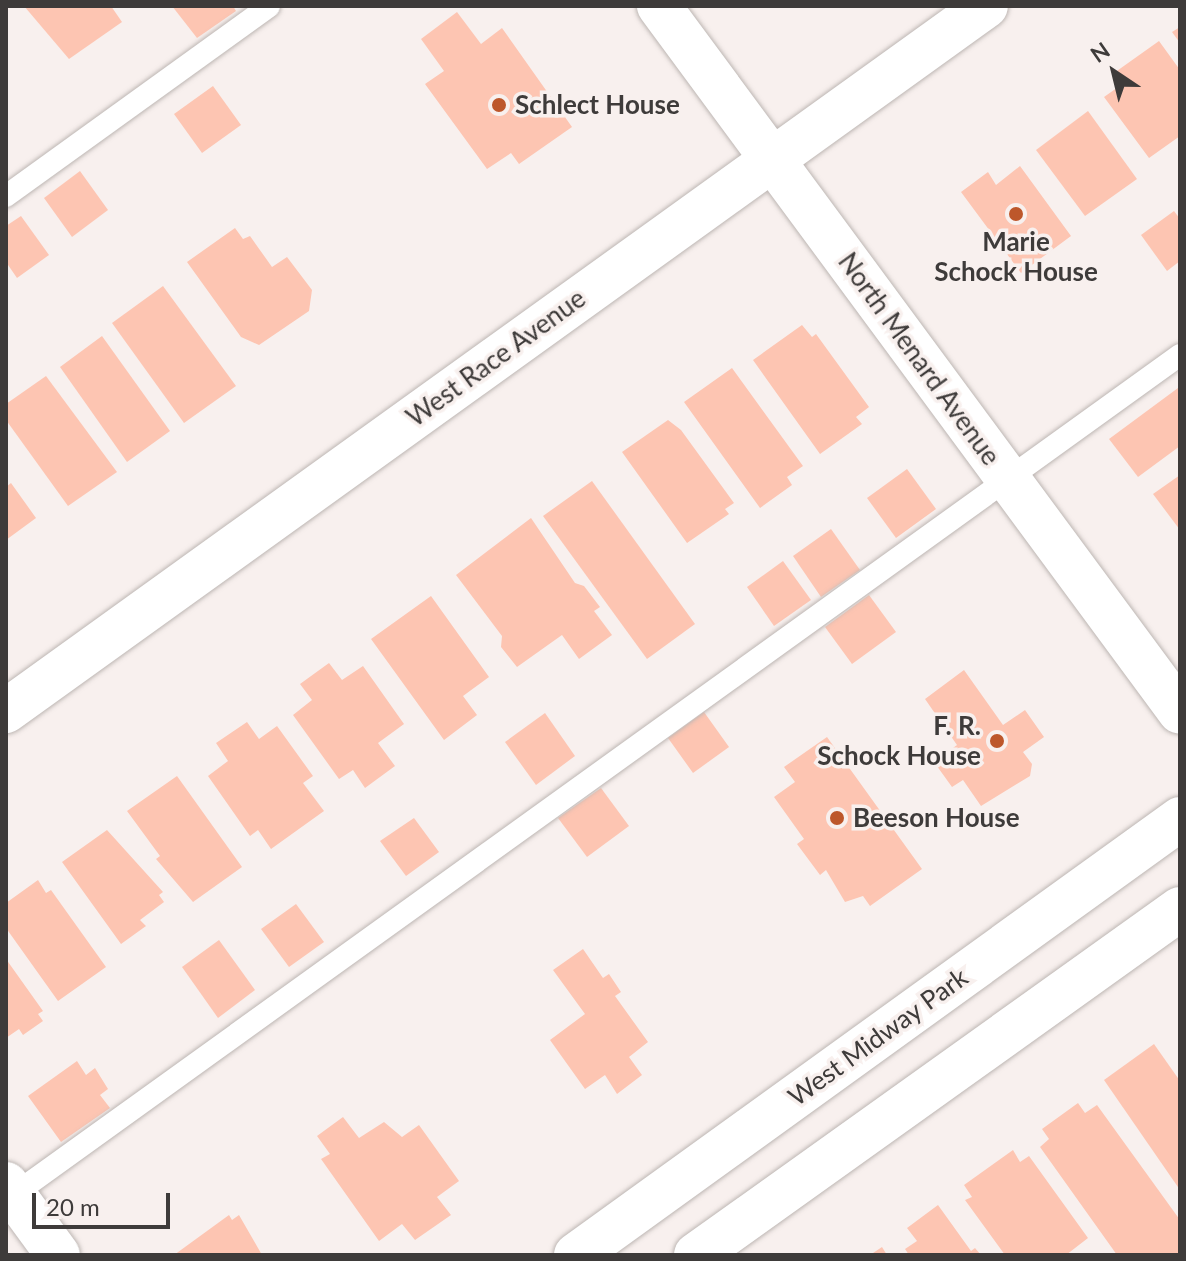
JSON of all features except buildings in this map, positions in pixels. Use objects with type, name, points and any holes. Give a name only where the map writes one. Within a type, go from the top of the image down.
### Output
[{"type":"street","name":"North Menard Avenue","points":[[659,6],[1180,712]]},
{"type":"street","name":"West Race Avenue","points":[[6,711],[986,6]]},
{"type":"street","name":"West Midway Park","points":[[576,1255],[1180,819]]},
{"type":"street","points":[[696,1255],[1180,909]]},
{"type":"street","points":[[9,1193],[58,1255]]},
{"type":"lane","points":[[6,196],[269,6]]},
{"type":"lane","points":[[9,1193],[1180,355]]},
{"type":"place","name":"Schlect House","points":[[499,105]]},
{"type":"place","name":"Marie Schock House","points":[[1016,214]]},
{"type":"place","name":"F. R. Schock House","points":[[997,741]]},
{"type":"place","name":"Beeson House","points":[[837,818]]}]
